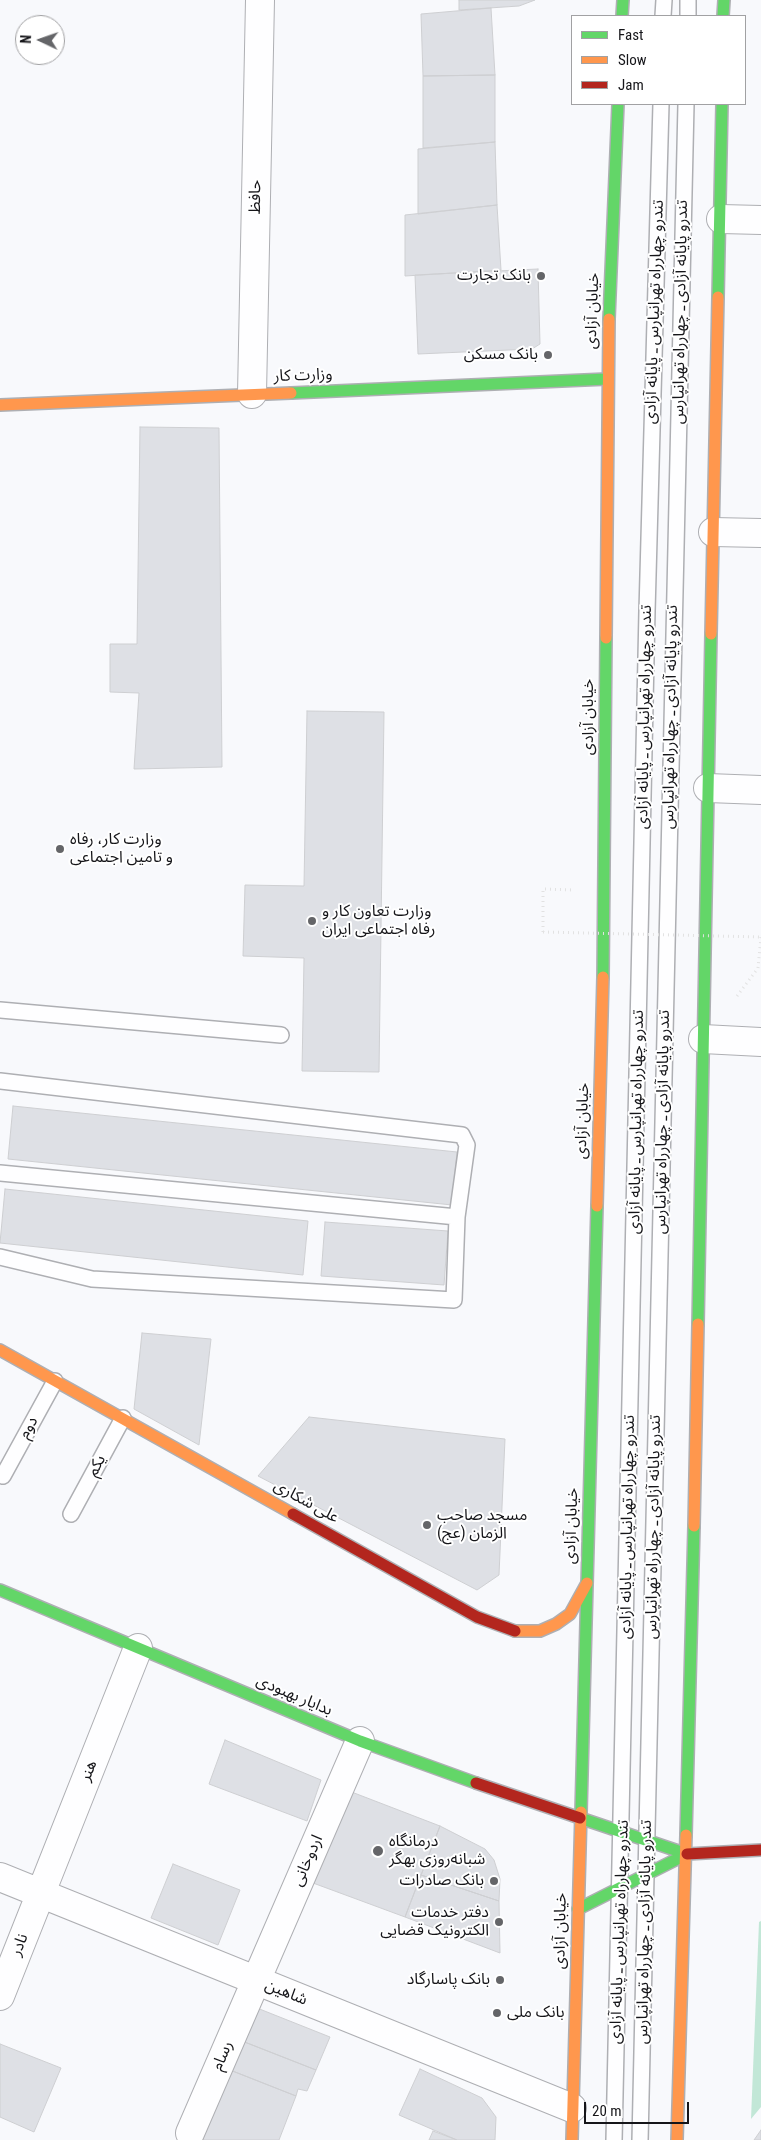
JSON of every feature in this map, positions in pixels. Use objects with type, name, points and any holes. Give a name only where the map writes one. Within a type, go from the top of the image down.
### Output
[{"type":"main road","points":[[622,0],[622,15]]},
{"type":"main road","points":[[723,15],[724,0]]},
{"type":"main road","name":"خیابان آزادی","points":[[572,2140],[605,891],[607,380],[618,105]]},
{"type":"main road","points":[[677,2140],[687,1854],[722,105]]},
{"type":"main road","name":"وزارت کار","points":[[0,405],[607,380]]},
{"type":"main road","name":"علی شکاری","points":[[0,1350],[477,1617],[499,1627],[518,1632],[540,1631],[556,1624],[570,1614],[587,1584]]},
{"type":"main road","name":"بدایار بهبودی","points":[[0,1590],[360,1741],[502,1793],[687,1854]]},
{"type":"main road","points":[[578,1909],[687,1854],[761,1850]]},
{"type":"street","name":"حافظ","points":[[252,394],[260,0]]},
{"type":"street","points":[[721,219],[761,220]]},
{"type":"street","points":[[713,532],[761,533]]},
{"type":"street","points":[[708,788],[761,790]]},
{"type":"street","points":[[703,1039],[761,1042]]},
{"type":"street","name":"هنر","points":[[41,1893],[138,1648]]},
{"type":"street","name":"اردوخانی","points":[[256,1980],[360,1741]]},
{"type":"street","name":"شاهین","points":[[0,1877],[572,2108]]},
{"type":"street","name":"نادر","points":[[0,1996],[41,1893]]},
{"type":"street","name":"رسام","points":[[190,2133],[256,1980]]},
{"type":"lane","points":[[663,15],[664,0]]},
{"type":"lane","points":[[688,0],[688,15]]},
{"type":"lane","name":"تندرو چهارراه تهرانپارس ـ پایانه آزادی","points":[[614,2140],[647,630],[661,105]]},
{"type":"lane","name":"تندرو پایانه آزادی ـ چهارراه تهرانپارس","points":[[640,2140],[648,1874],[686,105]]},
{"type":"lane","points":[[0,1010],[281,1035]]},
{"type":"lane","points":[[0,1081],[462,1135],[467,1145],[457,1218],[454,1300],[92,1279],[0,1257]]},
{"type":"lane","points":[[0,1173],[457,1218]]},
{"type":"lane","name":"دوم","points":[[3,1476],[55,1380]]},
{"type":"lane","name":"یکم","points":[[71,1514],[122,1418]]},
{"type":"path","points":[[543,888],[543,932],[761,937],[758,968]]},
{"type":"green space","points":[[761,1921],[761,2107],[751,2119],[759,1922]]},
{"type":"building","points":[[459,0],[535,0],[519,6],[459,10]]},
{"type":"building","points":[[491,8],[495,75],[423,76],[421,14]]},
{"type":"building","points":[[495,75],[495,142],[423,148],[423,76]]},
{"type":"building","points":[[495,142],[497,205],[418,214],[418,149]]},
{"type":"building","points":[[497,205],[501,270],[405,276],[405,215]]},
{"type":"building","points":[[538,269],[540,344],[532,349],[418,354],[415,275]]},
{"type":"building","points":[[140,427],[219,428],[222,767],[134,769],[139,693],[110,692],[110,644],[137,644]]},
{"type":"building","name":"وزارت تعاون کار و رفاه اجتماعی ایران","points":[[307,711],[384,712],[379,1072],[302,1071],[304,958],[243,956],[245,885],[304,886]]},
{"type":"building","points":[[13,1106],[457,1152],[452,1205],[8,1159]]},
{"type":"building","points":[[5,1189],[308,1221],[303,1275],[0,1243]]},
{"type":"building","points":[[325,1222],[448,1231],[444,1285],[321,1276]]},
{"type":"building","points":[[142,1333],[211,1339],[199,1445],[134,1409]]},
{"type":"building","name":"مسجد صاحب الزمان (عج)","points":[[309,1417],[505,1439],[499,1575],[477,1590],[258,1476]]},
{"type":"building","points":[[225,1740],[321,1780],[307,1821],[209,1784]]},
{"type":"building","name":"درمانگاه شبانه‌روزی بهگر","points":[[349,1791],[440,1826],[405,1917],[313,1883]]},
{"type":"building","points":[[440,1826],[485,1849],[494,1860],[500,1879],[499,1901],[421,1875]]},
{"type":"building","points":[[173,1864],[240,1890],[218,1945],[151,1918]]},
{"type":"building","points":[[421,1875],[499,1901],[500,1953],[405,1917]]},
{"type":"building","points":[[257,2008],[330,2037],[316,2070],[242,2041]]},
{"type":"building","points":[[242,2041],[316,2070],[307,2091],[298,2089],[296,2096],[230,2070]]},
{"type":"building","points":[[0,2044],[61,2068],[34,2132],[0,2117]]},
{"type":"building","points":[[420,2069],[482,2098],[496,2117],[495,2140],[457,2140],[399,2115]]},
{"type":"building","points":[[230,2070],[296,2096],[279,2140],[202,2140]]},
{"type":"building","points":[[761,2130],[761,2140],[754,2140]]},
{"type":"building","points":[[433,2131],[457,2140],[429,2140]]},
{"type":"traffic: fast","points":[[622,15],[623,0]]},
{"type":"traffic: fast","points":[[723,15],[724,0]]},
{"type":"traffic: fast","points":[[609,319],[618,105]]},
{"type":"traffic: fast","points":[[718,297],[722,105]]},
{"type":"traffic: fast","points":[[291,393],[607,379]]},
{"type":"traffic: fast","points":[[698,1324],[711,634]]},
{"type":"traffic: fast","points":[[603,977],[606,638]]},
{"type":"traffic: fast","points":[[581,1812],[597,1206]]},
{"type":"traffic: fast","points":[[686,1835],[694,1526]]},
{"type":"traffic: fast","points":[[0,1590],[360,1741],[476,1783]]},
{"type":"traffic: fast","points":[[580,1818],[687,1854]]},
{"type":"traffic: fast","points":[[578,1909],[687,1854]]},
{"type":"traffic: slow","points":[[711,634],[718,297]]},
{"type":"traffic: slow","points":[[606,638],[609,319]]},
{"type":"traffic: slow","points":[[0,405],[291,393]]},
{"type":"traffic: slow","points":[[597,1206],[603,977]]},
{"type":"traffic: slow","points":[[694,1526],[698,1324]]},
{"type":"traffic: slow","points":[[0,1350],[293,1514]]},
{"type":"traffic: slow","points":[[515,1631],[540,1631],[556,1624],[570,1614],[587,1583]]},
{"type":"traffic: slow","points":[[572,2140],[581,1812]]},
{"type":"traffic: slow","points":[[677,2140],[686,1835]]},
{"type":"traffic: jam","points":[[293,1514],[477,1617],[515,1631]]},
{"type":"traffic: jam","points":[[476,1783],[580,1818]]},
{"type":"traffic: jam","points":[[687,1854],[761,1850]]},
{"type":"place","name":"بانک تجارت","points":[[541,276]]},
{"type":"place","name":"بانک مسکن","points":[[548,355]]},
{"type":"place","name":"وزارت کار، رفاه و تامین اجتماعی","points":[[60,849]]},
{"type":"place","name":"وزارت تعاون کار و رفاه اجتماعی ایران","points":[[312,921]]},
{"type":"place","name":"مسجد صاحب الزمان (عج)","points":[[427,1525]]},
{"type":"place","name":"درمانگاه شبانه‌روزی بهگر","points":[[378,1851]]},
{"type":"place","name":"بانک صادرات","points":[[494,1881]]},
{"type":"place","name":"دفتر خدمات الکترونیک قضایی","points":[[499,1922]]},
{"type":"place","name":"بانک پاسارگاد","points":[[500,1980]]},
{"type":"place","name":"بانک ملی","points":[[497,2013]]}]
